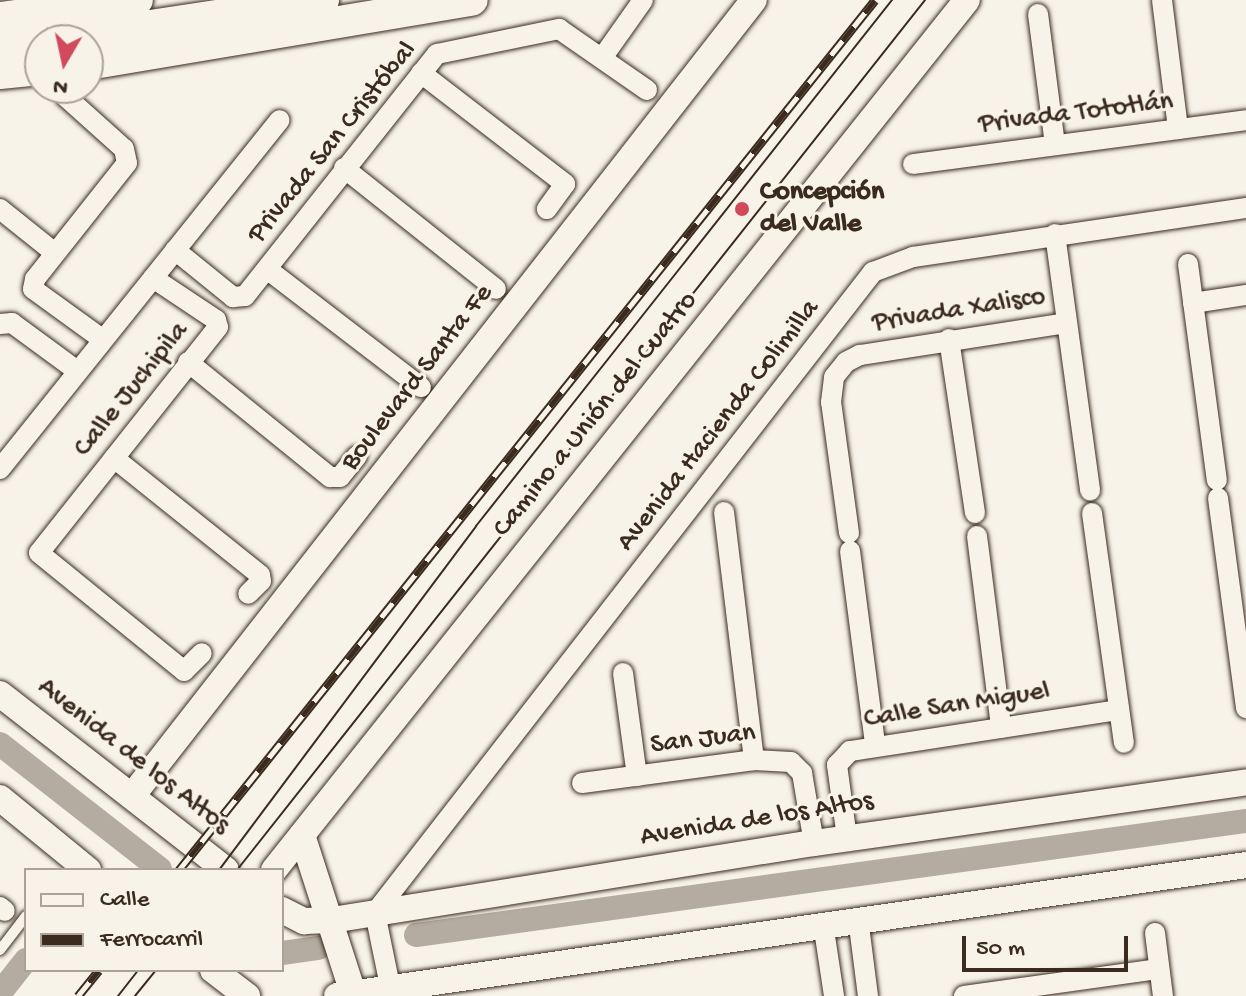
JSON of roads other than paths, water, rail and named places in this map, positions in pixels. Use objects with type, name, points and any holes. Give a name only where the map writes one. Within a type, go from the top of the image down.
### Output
[{"type":"main road","points":[[0,18],[137,0]]},
{"type":"main road","points":[[104,33],[323,0]]},
{"type":"main road","points":[[104,61],[472,0]]},
{"type":"main road","points":[[0,48],[24,44]]},
{"type":"main road","points":[[0,73],[24,71]]},
{"type":"street","points":[[602,58],[643,0]]},
{"type":"street","name":"Boulevard Santa Fe","points":[[132,796],[754,0]]},
{"type":"street","name":"Camino a Unión del Cuatro","points":[[276,868],[967,0]]},
{"type":"street","points":[[1162,0],[1178,129]]},
{"type":"street","points":[[1038,14],[1055,145]]},
{"type":"street","name":"Privada San Cristóbal","points":[[175,250],[233,297],[245,296],[437,54],[552,28],[647,90]]},
{"type":"street","points":[[421,73],[565,184],[547,209]]},
{"type":"street","points":[[74,104],[124,149],[127,158],[33,286],[102,339]]},
{"type":"street","points":[[0,469],[76,370],[280,120]]},
{"type":"street","name":"Privada Tototlán","points":[[913,164],[1246,120]]},
{"type":"street","points":[[344,168],[496,289]]},
{"type":"street","name":"Avenida Hacienda Colimilla","points":[[375,913],[873,272],[898,259],[1246,208]]},
{"type":"street","points":[[0,209],[55,253]]},
{"type":"street","points":[[1055,234],[1090,491]]},
{"type":"street","points":[[1188,264],[1245,698]]},
{"type":"street","points":[[267,269],[421,387]]},
{"type":"street","name":"Calle Juchipila","points":[[153,278],[217,322],[39,553],[184,671],[202,653]]},
{"type":"street","points":[[1193,303],[1246,295]]},
{"type":"street","points":[[0,324],[12,323],[76,370]]},
{"type":"street","name":"Privada Xalisco","points":[[875,744],[831,388],[839,369],[860,355],[1066,323]]},
{"type":"street","points":[[949,339],[975,513]]},
{"type":"street","points":[[188,362],[330,477],[340,477],[357,456]]},
{"type":"street","points":[[114,458],[260,575],[248,594]]},
{"type":"street","points":[[724,512],[754,760]]},
{"type":"street","points":[[1092,513],[1124,743]]},
{"type":"street","points":[[977,536],[1001,727]]},
{"type":"street","points":[[623,673],[637,776]]},
{"type":"street","name":"Avenida de los Altos","points":[[0,694],[223,868]]},
{"type":"street","name":"Calle San Miguel","points":[[847,838],[839,758],[875,744],[1119,710]]},
{"type":"street","name":"San Juan","points":[[582,783],[754,760],[785,761],[800,768],[814,843]]},
{"type":"street","name":"Avenida de los Altos","points":[[284,911],[304,921],[332,920],[847,838],[1246,782]]},
{"type":"street","points":[[0,798],[74,865]]},
{"type":"street","points":[[302,835],[332,920],[345,995],[396,991],[823,923],[1246,865]]},
{"type":"street","points":[[375,913],[396,991]]},
{"type":"street","points":[[858,918],[868,996]]},
{"type":"street","points":[[823,923],[834,996]]},
{"type":"street","points":[[1155,933],[1163,996]]},
{"type":"street","points":[[964,996],[1036,991],[1159,969]]},
{"type":"street","points":[[216,972],[247,996]]},
{"type":"lane","points":[[0,950],[24,919]]},
{"type":"waterway","points":[[0,744],[159,868]]},
{"type":"waterway","points":[[416,935],[1246,821]]},
{"type":"waterway","points":[[284,953],[319,948]]},
{"type":"waterway","points":[[0,993],[24,963]]},
{"type":"tram line","points":[[220,868],[476,526],[892,0]]},
{"type":"tram line","points":[[239,868],[925,0]]},
{"type":"tram line","points":[[118,996],[136,972]]},
{"type":"tram line","points":[[135,996],[154,972]]},
{"type":"railway","points":[[181,868],[875,0]]},
{"type":"railway","points":[[78,996],[97,972]]},
{"type":"place","name":"Concepción del Valle","points":[[742,209]]}]
